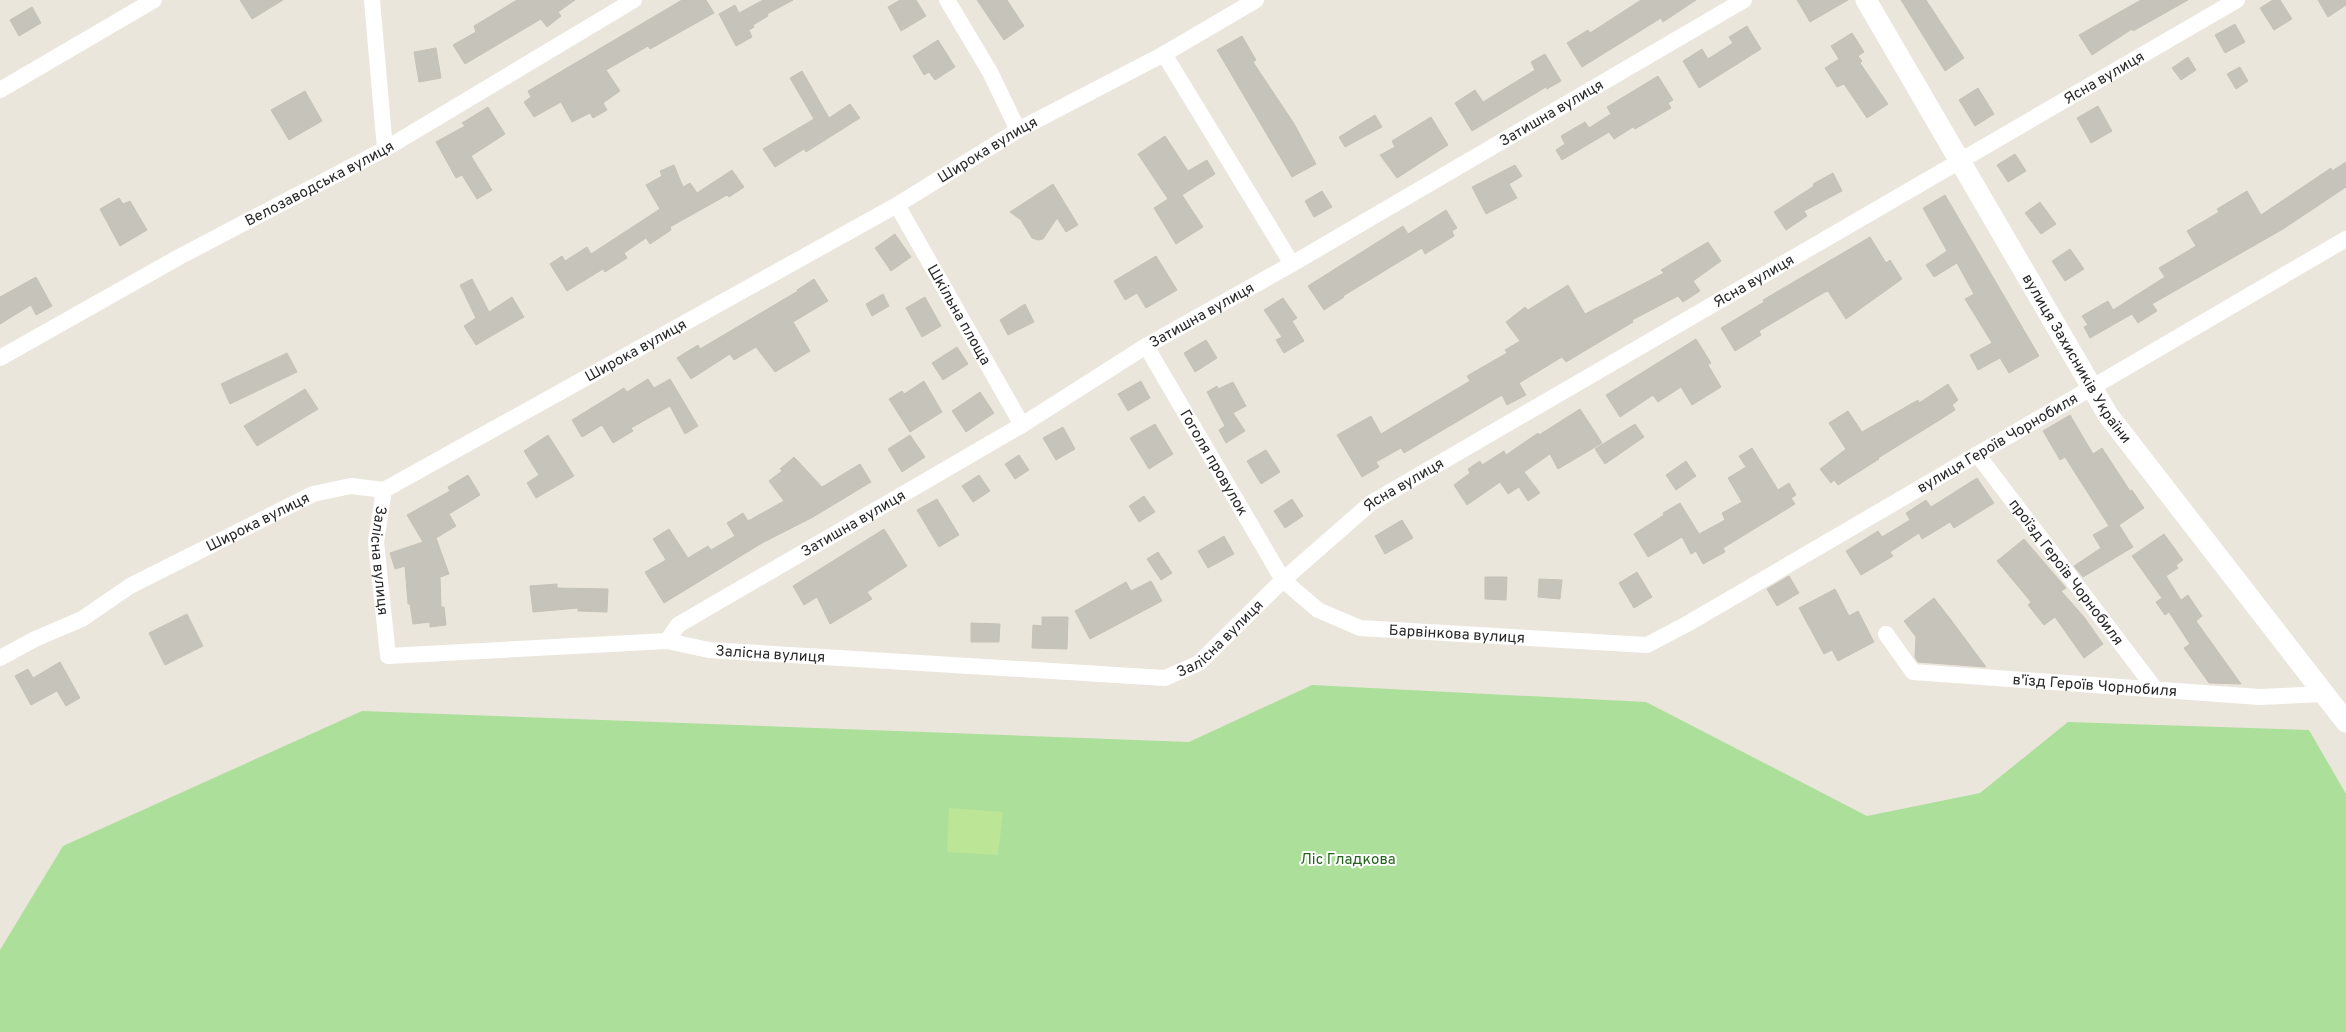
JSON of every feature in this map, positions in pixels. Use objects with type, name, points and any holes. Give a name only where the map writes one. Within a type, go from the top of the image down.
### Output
[{"type":"street","points":[[0,90],[154,0]]},
{"type":"street","points":[[372,0],[385,149]]},
{"type":"street","name":"Велозаводська вулиця","points":[[0,358],[180,256],[385,149],[634,0]]},
{"type":"street","points":[[947,0],[990,72],[1018,130]]},
{"type":"street","name":"Широка вулиця","points":[[0,658],[35,639],[82,619],[130,586],[313,494],[351,486],[384,490],[897,206],[1018,130],[1164,54],[1256,0]]},
{"type":"street","name":"Затишна вулиця","points":[[668,641],[678,625],[1022,425],[1146,346],[1292,264],[1744,0]]},
{"type":"street","name":"вулиця Захисників України","points":[[1866,0],[2108,415],[2346,722]]},
{"type":"street","name":"Ясна вулиця","points":[[1283,580],[1371,503],[2237,0]]},
{"type":"street","points":[[1164,54],[1292,264]]},
{"type":"street","name":"Шкільна площа","points":[[897,206],[1022,425]]},
{"type":"street","name":"вулиця Героїв Чорнобиля","points":[[1647,645],[1687,624],[2346,238]]},
{"type":"street","name":"Гоголя провулок","points":[[1146,346],[1283,580]]},
{"type":"street","name":"проїзд Героїв Чорнобиля","points":[[1977,454],[2156,690]]},
{"type":"street","name":"Залісна вулиця","points":[[384,490],[376,542],[388,656],[668,641],[709,650],[1165,678],[1200,663],[1283,580]]},
{"type":"street","name":"Барвінкова вулиця","points":[[1283,580],[1318,610],[1360,628],[1647,645]]},
{"type":"street","name":"в'їзд Героїв Чорнобиля","points":[[1886,634],[1913,672],[2259,697],[2324,694]]},
{"type":"green space","name":"Ліс Гладкова","points":[[1312,685],[1646,702],[1867,816],[1980,793],[2068,722],[2309,730],[2346,794],[2346,1032],[0,1032],[0,950],[63,846],[362,711],[1189,742]]},
{"type":"green space","points":[[949,808],[1003,812],[998,855],[947,852]]},
{"type":"building","points":[[240,0],[283,0],[252,19]]},
{"type":"building","points":[[517,0],[575,0],[558,12],[561,16],[547,27],[541,19],[465,64],[453,45],[476,32],[474,26]]},
{"type":"building","points":[[682,0],[706,0],[714,13],[650,49],[648,46],[606,70],[620,91],[603,103],[607,110],[593,118],[590,113],[572,122],[561,102],[534,117],[524,102],[531,97],[528,91]]},
{"type":"building","points":[[763,0],[793,0],[767,14],[768,16],[753,25],[754,27],[749,30],[752,37],[736,46],[719,14],[735,5],[739,13]]},
{"type":"building","points":[[900,0],[916,0],[926,16],[901,31],[888,7]]},
{"type":"building","points":[[977,0],[1007,0],[1024,26],[1004,40]]},
{"type":"building","points":[[1641,0],[1696,0],[1663,22],[1661,18],[1582,67],[1567,43],[1588,30],[1590,33]]},
{"type":"building","points":[[1797,0],[1848,0],[1810,22]]},
{"type":"building","points":[[1901,0],[1926,0],[1964,58],[1945,71]]},
{"type":"building","points":[[2141,0],[2188,0],[2133,31],[2132,29],[2092,55],[2079,35]]},
{"type":"building","points":[[2273,0],[2280,0],[2292,19],[2274,30],[2260,8]]},
{"type":"building","points":[[2318,0],[2346,0],[2346,5],[2328,17]]},
{"type":"building","points":[[32,7],[41,23],[19,36],[10,20]]},
{"type":"building","points":[[2235,24],[2245,42],[2225,53],[2215,35]]},
{"type":"building","points":[[1747,26],[1761,49],[1699,88],[1683,61],[1702,49],[1708,59],[1733,43],[1729,37]]},
{"type":"building","points":[[1852,33],[1864,52],[1858,56],[1862,61],[1860,63],[1888,104],[1867,118],[1844,84],[1837,87],[1825,68],[1839,59],[1831,46]]},
{"type":"building","points":[[1242,36],[1256,60],[1253,62],[1293,122],[1316,164],[1292,177],[1217,50]]},
{"type":"building","points":[[938,40],[955,67],[935,80],[929,72],[924,75],[913,56]]},
{"type":"building","points":[[436,48],[441,78],[419,82],[414,52]]},
{"type":"building","points":[[1545,54],[1561,81],[1547,89],[1546,87],[1472,131],[1455,103],[1475,90],[1483,102],[1535,70],[1531,62]]},
{"type":"building","points":[[2188,57],[2196,70],[2181,80],[2172,68]]},
{"type":"building","points":[[2240,67],[2248,81],[2236,89],[2227,74]]},
{"type":"building","points":[[802,71],[829,118],[850,104],[860,118],[806,152],[804,149],[775,167],[763,149],[814,119],[790,78]]},
{"type":"building","points":[[1658,76],[1673,100],[1668,103],[1671,108],[1614,139],[1609,132],[1562,160],[1556,150],[1565,144],[1561,136],[1585,122],[1589,128],[1611,114],[1607,107]]},
{"type":"building","points":[[1978,88],[1994,114],[1975,126],[1959,100]]},
{"type":"building","points":[[305,91],[322,121],[289,140],[271,110]]},
{"type":"building","points":[[2098,106],[2112,131],[2091,143],[2077,118]]},
{"type":"building","points":[[488,107],[505,134],[471,156],[492,190],[477,199],[462,175],[456,178],[436,142],[465,126],[462,123]]},
{"type":"building","points":[[1375,115],[1382,127],[1345,147],[1339,137]]},
{"type":"building","points":[[1431,117],[1448,145],[1397,178],[1380,155],[1395,147],[1392,141]]},
{"type":"building","points":[[1165,136],[1188,171],[1207,160],[1215,174],[1182,195],[1203,227],[1176,244],[1154,208],[1168,199],[1138,154]]},
{"type":"building","points":[[2015,154],[2026,171],[2008,182],[1997,165]]},
{"type":"building","points":[[2346,162],[2346,187],[2283,229],[2152,304],[2157,311],[2138,323],[2132,314],[2090,338],[2084,327],[2088,325],[2082,316],[2108,301],[2113,310],[2165,277],[2159,268],[2196,246],[2187,231],[2219,212],[2217,209],[2247,191],[2261,215],[2331,168],[2332,171]]},
{"type":"building","points":[[674,165],[683,187],[690,183],[697,193],[732,170],[744,187],[729,197],[727,195],[670,227],[671,230],[650,244],[646,238],[624,253],[627,258],[605,272],[603,269],[567,291],[550,264],[562,256],[565,261],[587,247],[591,254],[660,209],[646,185],[662,176],[660,171]]},
{"type":"building","points":[[1515,165],[1522,176],[1509,184],[1517,198],[1486,214],[1472,187]]},
{"type":"building","points":[[1833,173],[1842,191],[1804,211],[1807,216],[1786,230],[1774,212],[1814,186],[1813,184]]},
{"type":"building","points":[[1053,184],[1078,225],[1066,232],[1057,218],[1043,239],[1038,240],[1032,238],[1021,220],[1010,212]]},
{"type":"building","points":[[1322,191],[1332,207],[1314,217],[1305,201]]},
{"type":"building","points":[[1945,195],[2039,356],[2009,373],[2000,358],[1978,370],[1970,355],[1992,343],[1965,299],[1974,294],[1957,263],[1934,277],[1926,265],[1947,251],[1923,208]]},
{"type":"building","points":[[119,198],[123,204],[130,201],[147,230],[120,246],[100,209]]},
{"type":"building","points":[[2040,202],[2056,224],[2041,234],[2025,213]]},
{"type":"building","points":[[1446,210],[1457,228],[1452,231],[1454,236],[1425,254],[1422,248],[1343,296],[1324,310],[1308,286],[1403,226],[1408,234]]},
{"type":"building","points":[[895,234],[911,257],[891,271],[875,248]]},
{"type":"building","points":[[1870,237],[1886,263],[1890,260],[1902,279],[1846,319],[1828,291],[1825,292],[1759,331],[1761,335],[1735,351],[1721,328],[1764,302],[1763,300]]},
{"type":"building","points":[[1708,242],[1721,261],[1693,281],[1700,291],[1683,302],[1678,296],[1632,320],[1633,322],[1566,362],[1562,357],[1519,383],[1526,395],[1507,405],[1502,395],[1404,453],[1401,448],[1376,462],[1379,467],[1362,477],[1337,435],[1371,416],[1381,434],[1470,381],[1467,376],[1507,353],[1505,350],[1520,341],[1506,322],[1525,307],[1528,310],[1568,285],[1585,314],[1664,273],[1661,270]]},
{"type":"building","points":[[2070,249],[2084,269],[2065,281],[2052,261]]},
{"type":"building","points":[[1156,256],[1177,290],[1146,308],[1137,293],[1125,300],[1114,281]]},
{"type":"building","points":[[36,277],[52,306],[36,315],[31,305],[0,324],[0,297]]},
{"type":"building","points":[[472,279],[489,312],[512,297],[524,317],[476,345],[464,326],[476,318],[460,285]]},
{"type":"building","points":[[814,279],[828,301],[793,322],[810,351],[775,372],[756,347],[734,360],[730,354],[691,379],[677,358],[698,345],[700,349],[798,291]]},
{"type":"building","points":[[883,294],[889,306],[872,316],[866,304]]},
{"type":"building","points":[[925,297],[941,326],[922,337],[906,308]]},
{"type":"building","points":[[1283,298],[1297,318],[1292,321],[1304,341],[1284,353],[1276,340],[1282,337],[1264,310]]},
{"type":"building","points":[[1025,304],[1034,322],[1008,335],[1000,320]]},
{"type":"building","points":[[1696,339],[1711,363],[1708,365],[1721,387],[1692,405],[1681,387],[1658,402],[1653,395],[1620,417],[1606,395]]},
{"type":"building","points":[[1206,340],[1217,358],[1195,372],[1184,353]]},
{"type":"building","points":[[957,347],[968,364],[943,380],[932,363]]},
{"type":"building","points":[[287,353],[297,372],[230,404],[221,384]]},
{"type":"building","points":[[648,379],[654,388],[670,379],[698,426],[685,434],[670,406],[631,428],[633,431],[613,443],[602,425],[582,437],[572,420],[624,388],[627,392]]},
{"type":"building","points":[[924,381],[942,412],[910,432],[889,399],[902,391],[904,394]]},
{"type":"building","points":[[1141,381],[1150,398],[1128,411],[1118,394]]},
{"type":"building","points":[[1233,382],[1246,406],[1233,413],[1245,431],[1226,443],[1219,430],[1225,426],[1207,392],[1217,386],[1218,389]]},
{"type":"building","points":[[1948,384],[1958,400],[1952,405],[1955,410],[1838,485],[1834,480],[1831,483],[1820,469],[1846,449],[1829,423],[1848,411],[1862,432],[1918,400],[1919,403]]},
{"type":"building","points":[[305,389],[318,409],[257,446],[244,426]]},
{"type":"building","points":[[980,392],[994,413],[966,432],[952,411]]},
{"type":"building","points":[[1580,409],[1602,443],[1558,469],[1550,454],[1524,472],[1540,493],[1528,501],[1519,487],[1508,494],[1500,482],[1467,505],[1454,485],[1470,473],[1468,469],[1480,461],[1482,465],[1504,451],[1506,455],[1538,433],[1539,435]]},
{"type":"building","points":[[2070,415],[2093,454],[2102,448],[2130,491],[2132,490],[2144,508],[2119,525],[2133,547],[2083,577],[2074,566],[2101,548],[2093,535],[2109,526],[2065,457],[2060,460],[2043,431]]},
{"type":"building","points":[[1155,424],[1173,454],[1149,469],[1130,438]]},
{"type":"building","points":[[1635,424],[1644,437],[1605,464],[1595,449]]},
{"type":"building","points":[[1063,427],[1075,449],[1056,460],[1043,438]]},
{"type":"building","points":[[548,435],[574,476],[536,498],[527,483],[539,475],[524,451]]},
{"type":"building","points":[[910,435],[925,457],[902,472],[888,449]]},
{"type":"building","points":[[1752,448],[1778,490],[1789,483],[1796,495],[1791,498],[1795,504],[1723,548],[1725,552],[1703,564],[1696,551],[1691,554],[1682,537],[1648,557],[1634,534],[1680,503],[1699,534],[1725,520],[1722,513],[1742,502],[1728,478],[1746,467],[1739,456]]},
{"type":"building","points":[[1266,450],[1280,472],[1261,484],[1247,461]]},
{"type":"building","points":[[1019,455],[1029,470],[1015,479],[1005,464]]},
{"type":"building","points":[[794,457],[822,487],[860,464],[871,482],[813,517],[762,543],[664,603],[645,572],[666,560],[653,539],[669,529],[688,558],[708,546],[711,550],[735,536],[727,523],[743,513],[748,521],[784,501],[769,481],[782,471],[780,469]]},
{"type":"building","points":[[1686,461],[1696,476],[1676,490],[1666,475]]},
{"type":"building","points":[[468,475],[480,495],[449,514],[456,526],[436,538],[449,574],[440,577],[441,607],[444,607],[446,625],[430,627],[430,622],[413,624],[410,604],[408,604],[405,566],[395,569],[390,553],[423,542],[407,515],[450,491],[448,487]]},
{"type":"building","points":[[979,475],[990,491],[973,502],[962,486]]},
{"type":"building","points":[[1977,478],[1994,503],[1954,528],[1950,522],[1922,539],[1919,533],[1890,552],[1893,556],[1861,575],[1846,551],[1878,531],[1882,537],[1910,520],[1906,513],[1926,500],[1931,507]]},
{"type":"building","points":[[1144,496],[1155,512],[1139,522],[1129,506]]},
{"type":"building","points":[[937,499],[959,535],[939,547],[917,510]]},
{"type":"building","points":[[1292,499],[1303,516],[1285,528],[1274,511]]},
{"type":"building","points":[[1402,520],[1413,538],[1385,554],[1375,536]]},
{"type":"building","points":[[884,529],[907,566],[867,592],[872,599],[830,624],[817,597],[804,605],[793,586]]},
{"type":"building","points":[[2164,534],[2183,560],[2176,565],[2178,568],[2166,576],[2181,600],[2188,595],[2202,616],[2196,621],[2241,684],[2209,683],[2184,648],[2190,644],[2169,612],[2165,615],[2156,602],[2162,598],[2132,556]]},
{"type":"building","points":[[1224,536],[1234,554],[1208,568],[1198,551]]},
{"type":"building","points":[[2024,539],[2066,588],[2061,591],[2084,617],[2103,644],[2084,658],[2055,617],[2044,625],[2028,605],[2031,602],[1997,561]]},
{"type":"building","points":[[1158,552],[1172,573],[1161,580],[1147,559]]},
{"type":"building","points":[[1637,572],[1652,597],[1634,608],[1619,583]]},
{"type":"building","points":[[1789,576],[1799,593],[1777,606],[1767,589]]},
{"type":"building","points":[[1485,577],[1507,577],[1506,600],[1485,599]]},
{"type":"building","points":[[1539,579],[1562,580],[1560,599],[1538,597]]},
{"type":"building","points":[[1151,581],[1162,601],[1090,639],[1075,611],[1126,582],[1131,591]]},
{"type":"building","points":[[557,584],[557,588],[608,589],[607,612],[578,611],[578,608],[533,612],[530,586]]},
{"type":"building","points":[[1835,589],[1849,616],[1858,611],[1874,642],[1838,661],[1832,650],[1824,654],[1799,608]]},
{"type":"building","points":[[1934,598],[1986,667],[1918,662],[1915,657],[1916,637],[1904,621]]},
{"type":"building","points":[[187,614],[203,646],[165,665],[149,633]]},
{"type":"building","points":[[1042,617],[1068,617],[1067,649],[1032,648],[1033,625],[1042,626]]},
{"type":"building","points":[[971,623],[1000,624],[999,642],[971,642]]},
{"type":"building","points":[[60,662],[80,698],[66,706],[57,691],[31,705],[15,676],[28,669],[33,678]]}]
